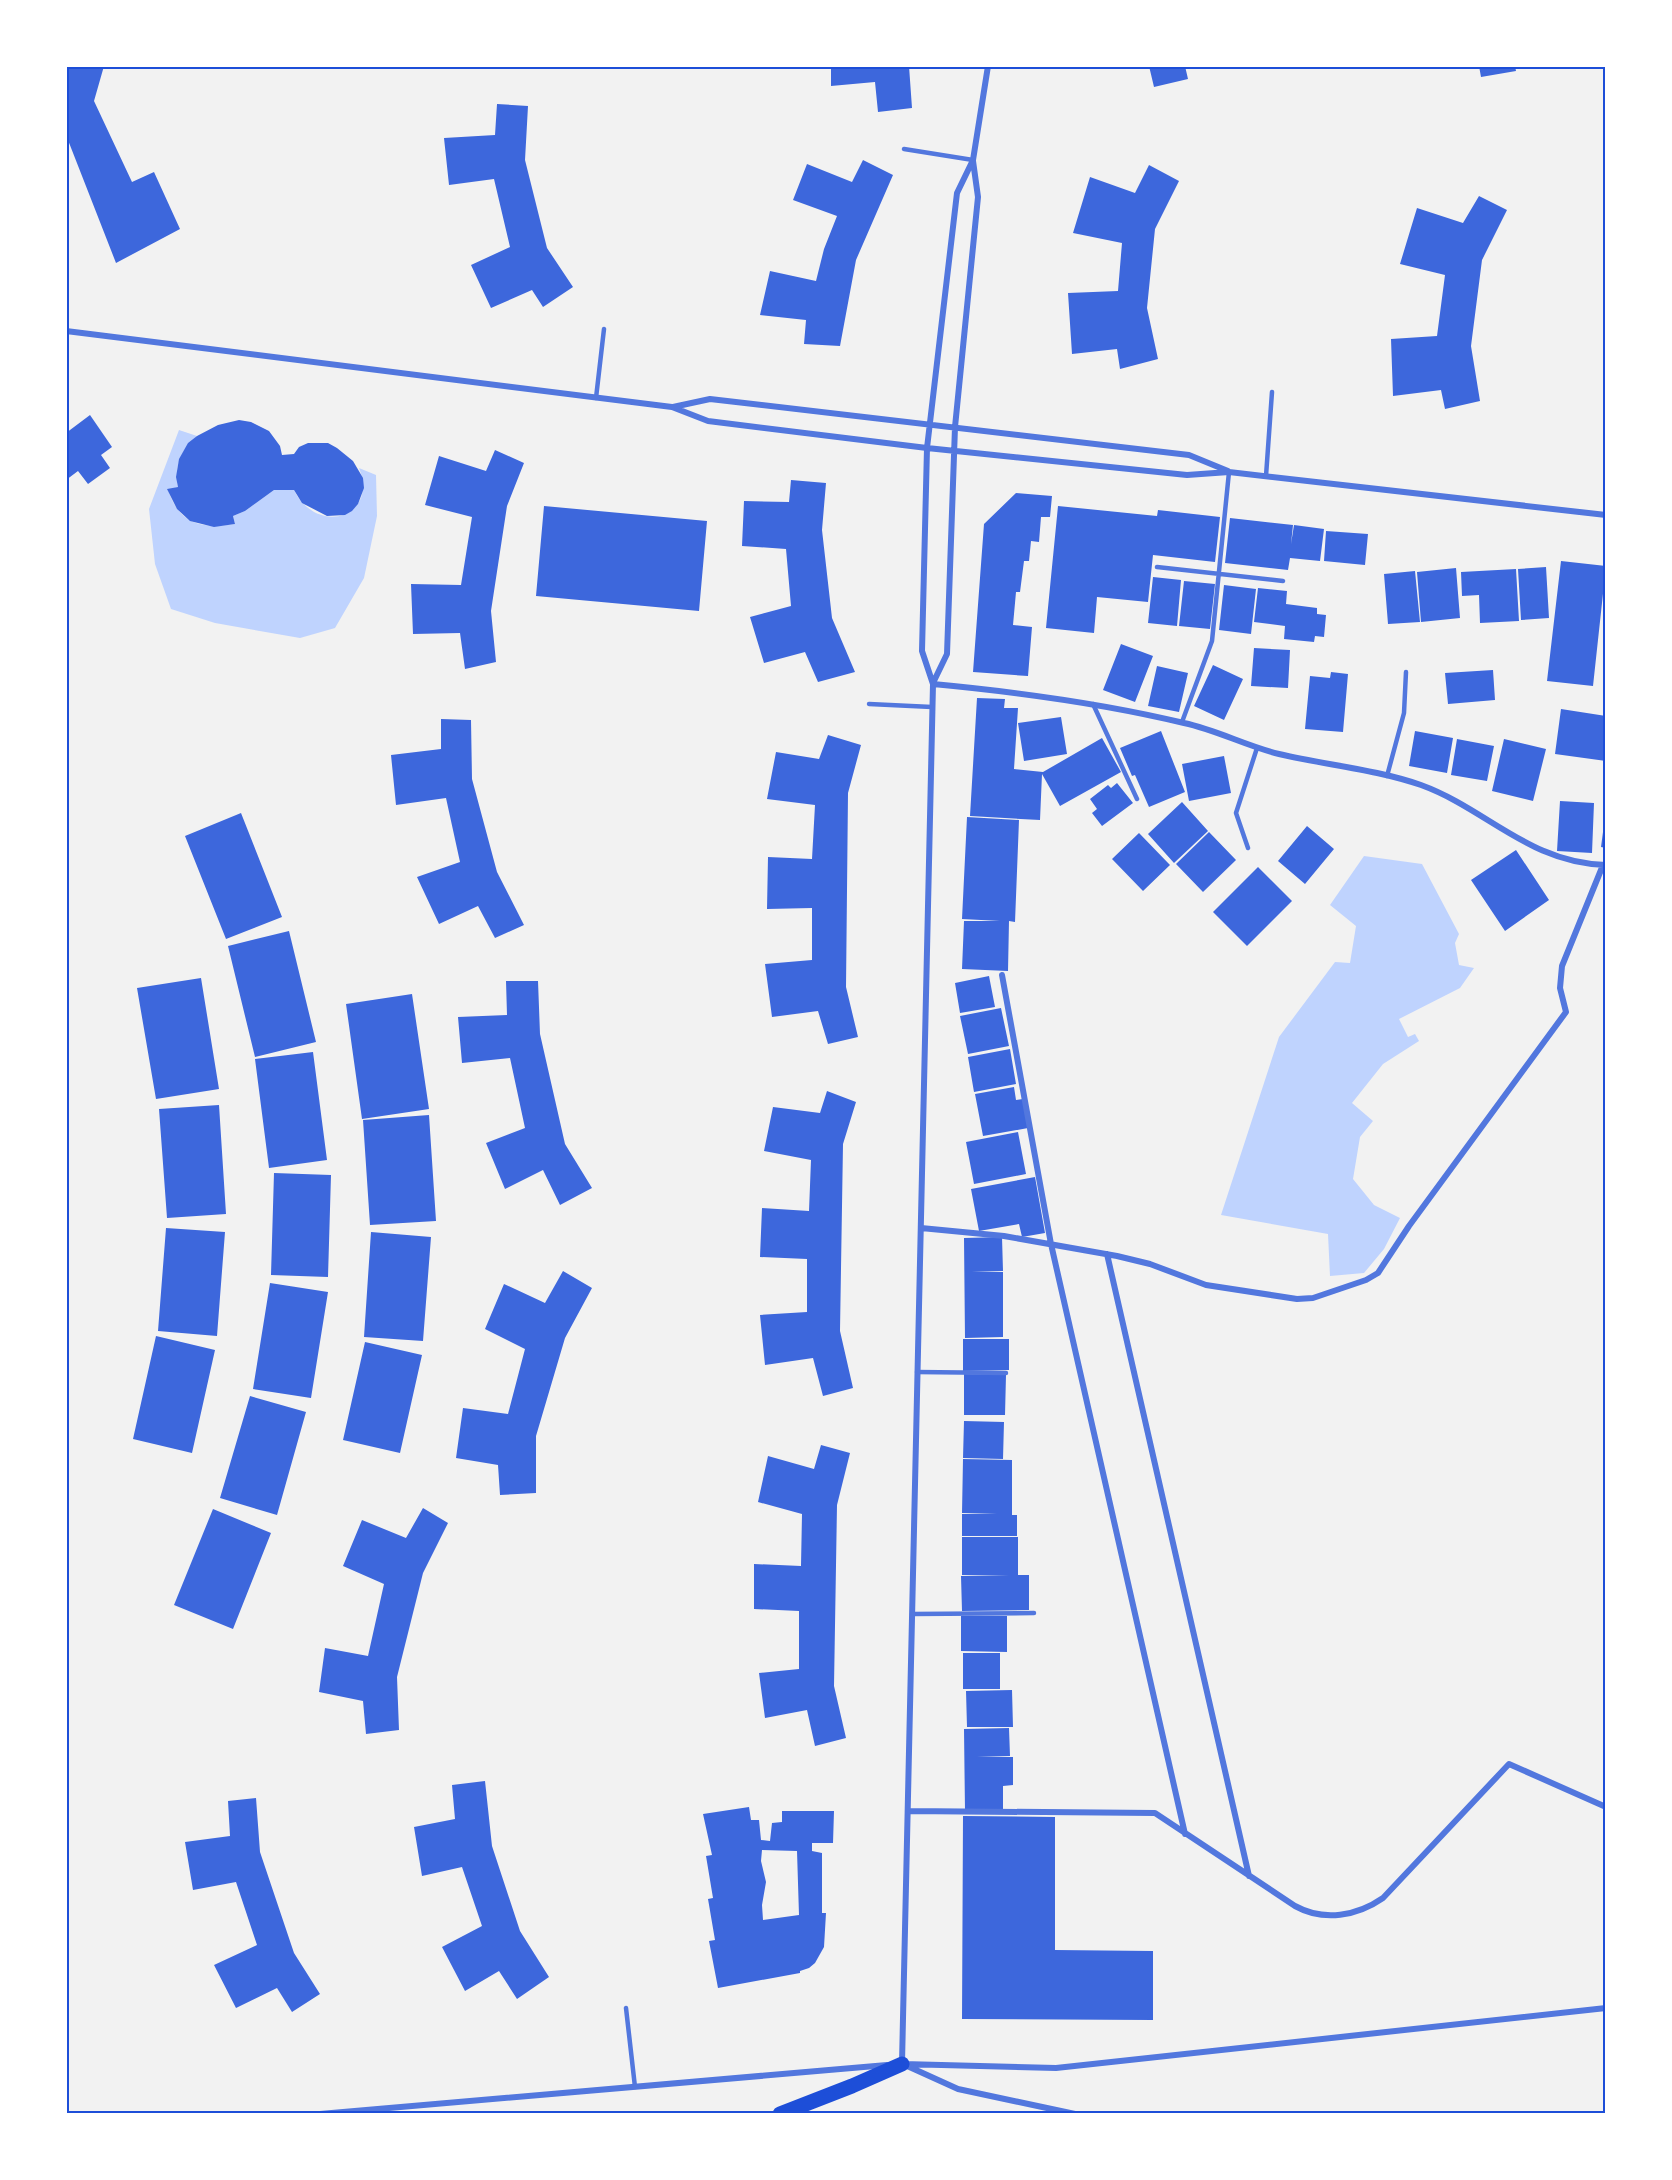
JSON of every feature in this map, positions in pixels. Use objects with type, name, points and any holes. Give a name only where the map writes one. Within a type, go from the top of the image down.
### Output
[{"type":"highway","points":[[780,2114],[902,2064]]},
{"type":"street","points":[[933,684],[947,654],[953,451],[978,197],[973,160],[988,66]]},
{"type":"street","points":[[902,2064],[933,707],[933,684],[921,651],[927,448],[928,424],[957,193],[973,160]]},
{"type":"street","points":[[66,331],[672,407],[708,421],[927,448],[1187,475],[1229,472],[1606,515]]},
{"type":"street","points":[[672,407],[710,399],[955,427],[1189,455],[1229,472]]},
{"type":"street","points":[[921,1228],[1004,1236],[1107,1254],[1149,1264],[1201,1284],[1301,1300],[1376,1275],[1409,1226],[1566,1012],[1560,988],[1562,966],[1604,865],[1574,862],[1540,851],[1442,795],[1419,785],[1387,776],[1257,748],[1182,722],[1029,694],[933,684]]},
{"type":"street","points":[[1002,975],[1051,1244],[1185,1834]]},
{"type":"street","points":[[1107,1254],[1248,1875]]},
{"type":"street","points":[[908,1811],[1155,1813],[1290,1903],[1311,1914],[1335,1916],[1365,1909],[1387,1894],[1509,1764],[1606,1807]]},
{"type":"street","points":[[320,2114],[902,2064],[1056,2068],[1606,2008]]},
{"type":"street","points":[[902,2064],[958,2089],[1075,2114]]},
{"type":"lane","points":[[904,149],[973,160]]},
{"type":"lane","points":[[596,398],[604,329]]},
{"type":"lane","points":[[1266,476],[1272,392]]},
{"type":"lane","points":[[1182,722],[1212,640],[1229,472]]},
{"type":"lane","points":[[1157,567],[1282,581]]},
{"type":"lane","points":[[1387,776],[1404,713],[1406,672]]},
{"type":"lane","points":[[869,704],[933,707]]},
{"type":"lane","points":[[1093,704],[1137,799]]},
{"type":"lane","points":[[1248,848],[1236,813],[1257,748]]},
{"type":"lane","points":[[918,1372],[1006,1373]]},
{"type":"lane","points":[[912,1614],[1034,1613]]},
{"type":"lane","points":[[626,2008],[635,2087]]},
{"type":"water","points":[[179,430],[197,436],[180,459],[177,472],[178,487],[168,490],[179,511],[193,522],[202,525],[235,524],[233,516],[245,511],[274,490],[294,490],[301,501],[313,511],[325,516],[337,516],[347,513],[356,506],[361,496],[363,483],[359,468],[376,475],[377,516],[364,578],[335,628],[300,638],[215,623],[171,609],[155,564],[149,509]]},
{"type":"water","points":[[1364,856],[1422,864],[1459,934],[1455,943],[1459,965],[1474,968],[1460,988],[1399,1019],[1408,1037],[1415,1034],[1419,1041],[1383,1064],[1352,1103],[1373,1121],[1360,1137],[1353,1179],[1374,1205],[1400,1218],[1384,1249],[1364,1273],[1330,1276],[1328,1234],[1221,1215],[1279,1037],[1335,962],[1350,963],[1356,926],[1330,905]]},
{"type":"building","points":[[66,66],[104,66],[94,101],[132,182],[154,172],[180,229],[116,263],[66,135]]},
{"type":"building","points":[[831,66],[909,66],[912,108],[878,112],[875,82],[831,86]]},
{"type":"building","points":[[1149,66],[1185,66],[1188,79],[1154,87]]},
{"type":"building","points":[[1479,66],[1515,66],[1516,71],[1481,77]]},
{"type":"building","points":[[497,104],[528,106],[525,160],[547,248],[573,287],[543,307],[532,290],[491,308],[471,265],[510,247],[494,179],[449,185],[444,138],[495,135]]},
{"type":"building","points":[[863,160],[893,175],[856,260],[840,346],[804,344],[806,320],[760,315],[770,271],[816,281],[824,249],[837,216],[793,200],[807,164],[852,182]]},
{"type":"building","points":[[1149,165],[1179,181],[1155,229],[1147,308],[1158,359],[1120,369],[1117,349],[1072,354],[1068,293],[1118,291],[1122,243],[1073,233],[1090,177],[1135,193]]},
{"type":"building","points":[[1479,196],[1507,210],[1482,260],[1471,346],[1480,401],[1445,409],[1441,390],[1393,396],[1391,339],[1437,336],[1445,275],[1400,264],[1417,208],[1463,223]]},
{"type":"building","points":[[90,415],[112,447],[101,455],[110,468],[88,484],[78,471],[66,480],[66,433]]},
{"type":"building","points":[[239,420],[251,422],[269,431],[280,446],[282,455],[294,454],[299,447],[308,443],[328,443],[337,448],[353,461],[363,478],[364,488],[358,504],[345,515],[327,516],[302,503],[294,490],[274,490],[245,511],[233,516],[235,524],[214,527],[190,521],[177,509],[167,489],[178,487],[176,477],[179,459],[188,443],[197,436],[218,425]]},
{"type":"building","points":[[495,450],[524,463],[507,506],[491,611],[496,662],[465,669],[460,633],[413,634],[411,584],[461,585],[472,517],[425,505],[439,456],[486,471]]},
{"type":"building","points":[[791,480],[826,483],[822,530],[832,618],[855,672],[818,682],[805,652],[764,663],[750,617],[791,606],[786,549],[742,546],[744,501],[789,502]]},
{"type":"building","points":[[1016,493],[1052,496],[1050,517],[1041,517],[1039,542],[1031,541],[1029,561],[1024,561],[1020,592],[1016,592],[1013,625],[1032,627],[1028,676],[973,672],[984,524]]},
{"type":"building","points":[[544,506],[707,521],[699,611],[536,596]]},
{"type":"building","points":[[1058,506],[1157,516],[1158,510],[1220,517],[1215,562],[1153,555],[1148,602],[1097,597],[1094,633],[1046,628]]},
{"type":"building","points":[[1230,518],[1293,525],[1291,544],[1294,525],[1324,529],[1320,561],[1290,558],[1288,570],[1225,563]]},
{"type":"building","points":[[1326,531],[1368,534],[1365,565],[1324,561]]},
{"type":"building","points":[[1561,561],[1606,566],[1593,686],[1547,681]]},
{"type":"building","points":[[1546,567],[1549,618],[1521,620],[1518,569]]},
{"type":"building","points":[[1456,568],[1460,618],[1421,622],[1417,572]]},
{"type":"building","points":[[1516,569],[1519,621],[1480,623],[1479,595],[1462,596],[1461,572]]},
{"type":"building","points":[[1415,571],[1420,622],[1388,624],[1384,574]]},
{"type":"building","points":[[1153,577],[1181,580],[1177,626],[1148,623]]},
{"type":"building","points":[[1184,581],[1215,584],[1210,629],[1179,626]]},
{"type":"building","points":[[1224,585],[1256,589],[1251,634],[1219,630]]},
{"type":"building","points":[[1258,588],[1287,591],[1286,604],[1317,608],[1317,614],[1326,615],[1324,637],[1315,636],[1314,642],[1284,639],[1285,626],[1254,622]]},
{"type":"building","points":[[1121,644],[1153,656],[1135,702],[1103,690]]},
{"type":"building","points":[[1254,648],[1290,650],[1288,688],[1251,686]]},
{"type":"building","points":[[1213,665],[1243,679],[1224,720],[1194,706]]},
{"type":"building","points":[[1157,666],[1188,673],[1179,712],[1148,706]]},
{"type":"building","points":[[1493,670],[1495,700],[1448,704],[1445,673]]},
{"type":"building","points":[[1331,672],[1348,674],[1343,732],[1305,729],[1310,676],[1330,678]]},
{"type":"building","points":[[977,698],[1005,699],[1004,708],[1018,708],[1014,769],[1043,772],[1102,738],[1121,772],[1060,806],[1042,774],[1040,820],[970,816]]},
{"type":"building","points":[[1561,709],[1606,716],[1606,761],[1555,754]]},
{"type":"building","points":[[1061,717],[1067,754],[1024,761],[1018,723]]},
{"type":"building","points":[[441,719],[471,720],[472,779],[497,872],[524,925],[495,938],[478,906],[439,924],[417,877],[460,862],[446,798],[396,805],[391,755],[441,749]]},
{"type":"building","points":[[1161,731],[1185,792],[1149,807],[1120,748]]},
{"type":"building","points":[[1415,731],[1453,738],[1447,773],[1409,766]]},
{"type":"building","points":[[828,735],[861,745],[848,793],[846,987],[858,1037],[828,1044],[818,1011],[772,1017],[765,964],[812,960],[812,908],[767,909],[768,857],[812,859],[815,805],[767,799],[776,752],[819,759]]},
{"type":"building","points":[[1457,739],[1494,746],[1487,781],[1451,775]]},
{"type":"building","points":[[1504,739],[1546,749],[1533,801],[1492,791]]},
{"type":"building","points":[[1224,756],[1231,793],[1189,801],[1182,764]]},
{"type":"building","points":[[1117,783],[1133,803],[1102,826],[1092,813],[1097,809],[1090,799],[1108,785],[1111,788]]},
{"type":"building","points":[[1560,801],[1594,803],[1592,853],[1557,851]]},
{"type":"building","points":[[1182,802],[1208,831],[1174,863],[1148,834]]},
{"type":"building","points":[[241,813],[282,917],[226,939],[185,836]]},
{"type":"building","points":[[967,817],[1019,820],[1015,922],[1009,921],[1008,971],[962,969],[964,921],[1000,921],[962,919]]},
{"type":"building","points":[[1606,817],[1606,848],[1601,847]]},
{"type":"building","points":[[1307,826],[1334,849],[1305,884],[1278,861]]},
{"type":"building","points":[[1209,832],[1236,860],[1203,892],[1176,864]]},
{"type":"building","points":[[1139,833],[1170,865],[1143,891],[1112,859]]},
{"type":"building","points":[[1516,850],[1549,900],[1505,931],[1471,880]]},
{"type":"building","points":[[1258,867],[1292,901],[1247,946],[1213,912]]},
{"type":"building","points":[[289,931],[316,1042],[255,1057],[228,946]]},
{"type":"building","points":[[989,976],[995,1007],[960,1013],[955,983]]},
{"type":"building","points":[[201,978],[219,1089],[156,1099],[137,988]]},
{"type":"building","points":[[506,981],[538,981],[540,1034],[565,1144],[592,1188],[560,1205],[543,1170],[505,1189],[486,1143],[525,1128],[510,1058],[462,1063],[458,1017],[507,1015]]},
{"type":"building","points":[[412,994],[429,1109],[362,1119],[346,1004]]},
{"type":"building","points":[[1001,1008],[1009,1046],[968,1054],[960,1016]]},
{"type":"building","points":[[1010,1049],[1016,1084],[974,1092],[968,1057]]},
{"type":"building","points":[[313,1052],[327,1160],[269,1168],[255,1059]]},
{"type":"building","points":[[1014,1087],[1016,1100],[1023,1099],[1028,1128],[983,1136],[975,1094]]},
{"type":"building","points":[[827,1091],[856,1102],[843,1144],[840,1331],[853,1388],[823,1396],[813,1358],[765,1365],[760,1315],[807,1312],[807,1259],[760,1257],[762,1208],[809,1211],[811,1160],[764,1151],[773,1107],[820,1113]]},
{"type":"building","points":[[219,1105],[226,1214],[167,1218],[159,1109]]},
{"type":"building","points":[[429,1115],[436,1221],[370,1225],[363,1120]]},
{"type":"building","points":[[1018,1132],[1026,1174],[974,1184],[966,1142]]},
{"type":"building","points":[[274,1173],[331,1175],[328,1277],[271,1275]]},
{"type":"building","points":[[1035,1177],[1045,1233],[1022,1237],[1019,1224],[979,1231],[971,1189]]},
{"type":"building","points":[[166,1228],[225,1232],[217,1336],[158,1331]]},
{"type":"building","points":[[371,1232],[431,1237],[423,1341],[364,1337]]},
{"type":"building","points":[[1002,1237],[1003,1271],[972,1272],[1003,1272],[1003,1337],[965,1338],[964,1238]]},
{"type":"building","points":[[563,1271],[592,1288],[565,1338],[536,1436],[536,1493],[500,1495],[498,1465],[456,1458],[463,1408],[508,1414],[525,1349],[485,1329],[504,1284],[545,1303]]},
{"type":"building","points":[[270,1283],[328,1292],[311,1398],[253,1389]]},
{"type":"building","points":[[156,1336],[215,1350],[192,1453],[133,1439]]},
{"type":"building","points":[[963,1339],[1009,1339],[1009,1370],[963,1371]]},
{"type":"building","points":[[365,1342],[422,1355],[400,1453],[343,1440]]},
{"type":"building","points":[[964,1374],[1006,1375],[1005,1415],[964,1415]]},
{"type":"building","points":[[250,1396],[306,1412],[277,1515],[220,1498]]},
{"type":"building","points":[[964,1421],[1004,1422],[1003,1459],[963,1458]]},
{"type":"building","points":[[821,1445],[850,1453],[837,1505],[834,1686],[846,1738],[815,1746],[807,1710],[765,1718],[759,1673],[799,1669],[799,1611],[754,1609],[754,1564],[801,1566],[802,1514],[758,1502],[768,1456],[814,1469]]},
{"type":"building","points":[[963,1459],[1012,1460],[1012,1515],[1017,1515],[1017,1536],[962,1536],[962,1514],[997,1514],[962,1513]]},
{"type":"building","points":[[423,1508],[448,1523],[423,1573],[397,1677],[399,1730],[366,1734],[363,1701],[319,1692],[325,1648],[368,1656],[384,1584],[343,1566],[362,1520],[406,1538]]},
{"type":"building","points":[[213,1509],[271,1533],[233,1629],[174,1605]]},
{"type":"building","points":[[962,1537],[1018,1537],[1018,1575],[1029,1575],[1029,1610],[962,1611],[961,1576],[1009,1575],[962,1575]]},
{"type":"building","points":[[961,1616],[1007,1616],[1007,1652],[961,1651]]},
{"type":"building","points":[[963,1653],[1000,1653],[1000,1689],[963,1689]]},
{"type":"building","points":[[1012,1690],[1013,1727],[967,1727],[966,1691]]},
{"type":"building","points":[[1009,1728],[1010,1756],[977,1757],[1013,1757],[1013,1785],[1003,1786],[1003,1810],[965,1811],[964,1729]]},
{"type":"building","points":[[485,1781],[492,1846],[520,1931],[549,1977],[517,1999],[499,1971],[465,1991],[442,1947],[482,1926],[462,1867],[422,1876],[414,1827],[455,1819],[452,1785]]},
{"type":"building","points":[[256,1798],[260,1852],[294,1953],[320,1994],[292,2012],[277,1988],[236,2008],[214,1965],[257,1945],[236,1882],[193,1890],[185,1842],[230,1836],[228,1801]]},
{"type":"building","points":[[749,1807],[751,1820],[759,1820],[761,1840],[770,1841],[772,1823],[782,1822],[782,1811],[834,1811],[833,1843],[812,1843],[812,1851],[822,1853],[822,1913],[826,1913],[824,1947],[815,1963],[809,1968],[800,1973],[718,1988],[709,1941],[715,1940],[708,1899],[713,1898],[706,1856],[712,1855],[703,1814]],"holes":[[[762,1850],[797,1851],[799,1915],[763,1920],[762,1905],[766,1882],[761,1861]]]},
{"type":"building","points":[[963,1816],[1055,1817],[1055,1950],[1153,1951],[1153,2020],[962,2019]]}]
